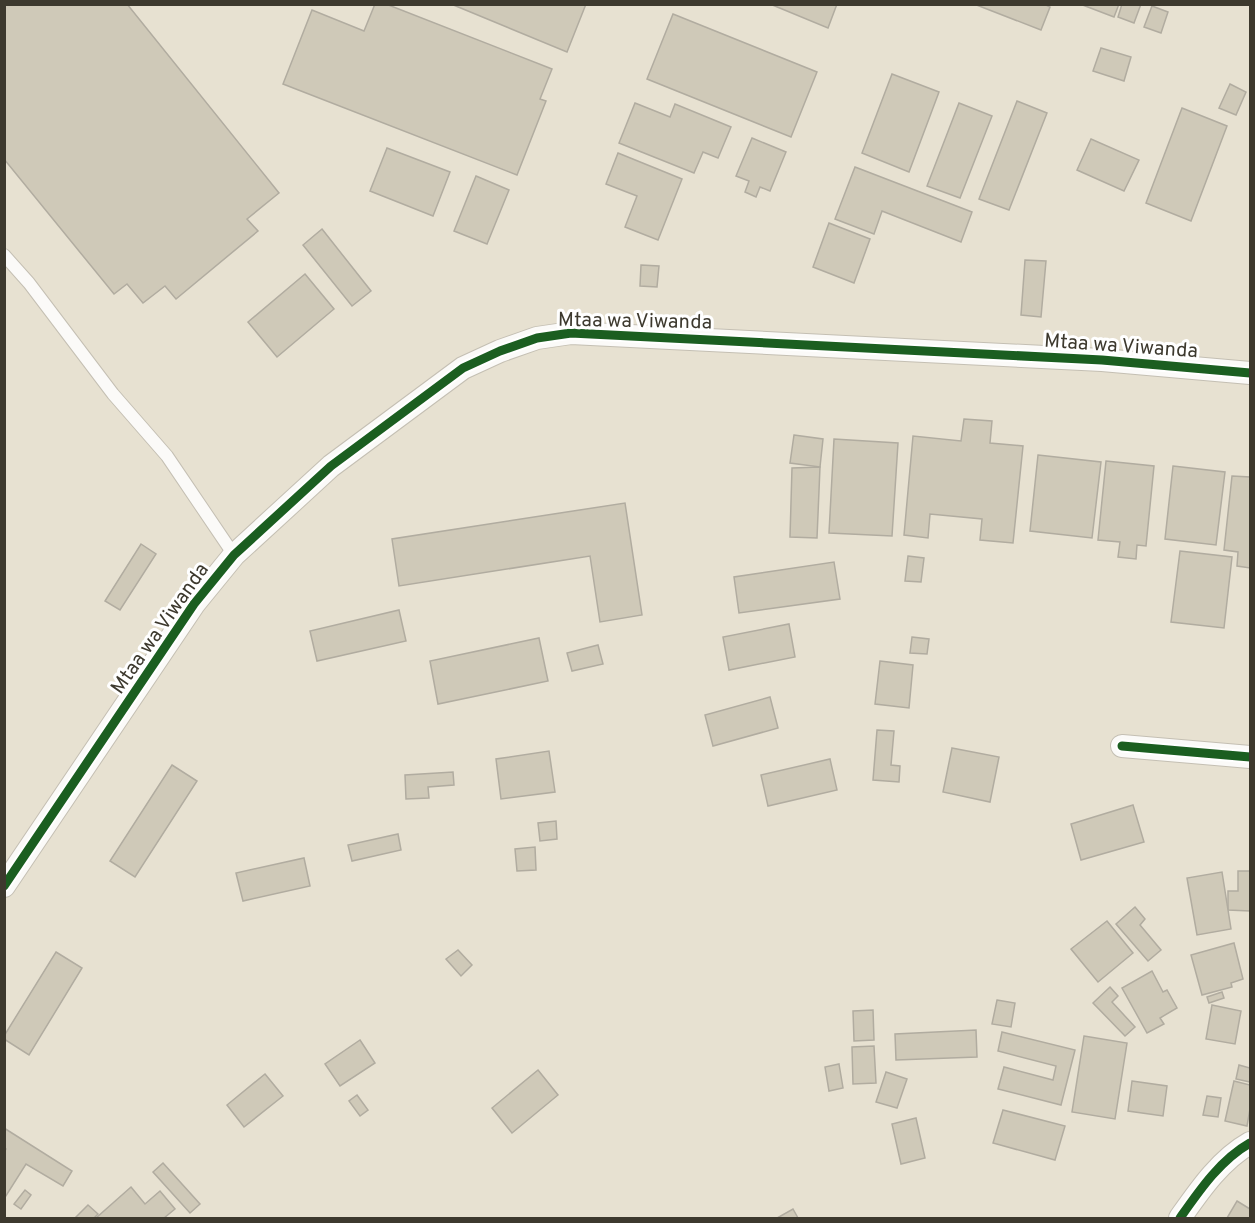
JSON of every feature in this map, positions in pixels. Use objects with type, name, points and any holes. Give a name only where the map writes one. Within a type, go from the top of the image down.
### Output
[{"type":"street","name":"Mtaa wa Viwanda","points":[[4,886],[194,604],[234,555],[331,466],[463,368],[500,351],[537,338],[571,333],[1102,360],[1251,373]]},
{"type":"street","points":[[1122,746],[1251,757]]},
{"type":"street","points":[[1180,1218],[1203,1185],[1239,1150],[1251,1143]]},
{"type":"lane","points":[[4,255],[29,283],[113,394],[167,456],[234,555]]},
{"type":"building","points":[[4,4],[127,4],[279,193],[247,219],[258,231],[176,299],[165,286],[143,303],[127,284],[114,294],[4,159]]},
{"type":"building","points":[[375,4],[386,4],[552,69],[540,99],[546,101],[517,175],[283,84],[312,10],[364,31]]},
{"type":"building","points":[[451,4],[586,4],[567,52]]},
{"type":"building","points":[[770,4],[837,4],[828,28]]},
{"type":"building","points":[[974,4],[1044,4],[1050,7],[1041,30]]},
{"type":"building","points":[[1080,4],[1119,4],[1114,17]]},
{"type":"building","points":[[1122,4],[1141,4],[1134,23],[1118,17]]},
{"type":"building","points":[[1152,6],[1168,12],[1161,33],[1144,27]]},
{"type":"building","points":[[673,14],[817,72],[791,137],[647,79]]},
{"type":"building","points":[[1101,48],[1131,57],[1124,81],[1093,71]]},
{"type":"building","points":[[892,74],[939,92],[909,172],[862,153]]},
{"type":"building","points":[[1230,84],[1246,92],[1236,115],[1219,108]]},
{"type":"building","points":[[1017,101],[1047,113],[1009,210],[979,199]]},
{"type":"building","points":[[635,103],[670,117],[675,104],[731,127],[718,158],[703,152],[694,173],[619,143]]},
{"type":"building","points":[[959,103],[992,116],[960,198],[927,186]]},
{"type":"building","points":[[1182,108],[1227,126],[1191,221],[1146,203]]},
{"type":"building","points":[[752,138],[786,152],[770,191],[760,187],[756,197],[745,192],[749,181],[736,176]]},
{"type":"building","points":[[1091,139],[1139,160],[1124,191],[1077,170]]},
{"type":"building","points":[[387,148],[450,172],[433,216],[370,191]]},
{"type":"building","points":[[618,153],[682,179],[658,240],[625,227],[637,196],[606,184]]},
{"type":"building","points":[[855,167],[972,212],[961,242],[882,211],[874,234],[835,219]]},
{"type":"building","points":[[476,176],[509,190],[487,244],[454,231]]},
{"type":"building","points":[[829,223],[870,239],[854,283],[813,267]]},
{"type":"building","points":[[322,229],[371,291],[352,306],[303,245]]},
{"type":"building","points":[[1025,260],[1046,261],[1041,317],[1021,315]]},
{"type":"building","points":[[641,265],[659,266],[657,287],[640,286]]},
{"type":"building","points":[[305,274],[334,309],[277,357],[248,322]]},
{"type":"building","points":[[964,419],[992,421],[990,443],[1023,446],[1013,543],[980,540],[982,519],[930,514],[928,538],[904,535],[913,436],[961,441]]},
{"type":"building","points":[[794,435],[823,439],[820,467],[790,463]]},
{"type":"building","points":[[834,439],[898,443],[892,536],[829,533]]},
{"type":"building","points":[[1038,455],[1101,462],[1092,538],[1030,531]]},
{"type":"building","points":[[1106,461],[1154,466],[1146,546],[1137,545],[1136,559],[1118,557],[1120,542],[1098,540]]},
{"type":"building","points":[[1173,466],[1225,472],[1216,545],[1165,539]]},
{"type":"building","points":[[820,467],[817,538],[790,537],[792,468]]},
{"type":"building","points":[[1232,476],[1250,477],[1250,568],[1237,566],[1238,552],[1224,550]]},
{"type":"building","points":[[625,503],[642,615],[600,622],[590,556],[399,586],[392,539]]},
{"type":"building","points":[[141,544],[156,554],[120,610],[105,601]]},
{"type":"building","points":[[1180,551],[1232,557],[1224,628],[1171,622]]},
{"type":"building","points":[[908,556],[924,558],[921,582],[905,581]]},
{"type":"building","points":[[834,562],[840,599],[739,613],[734,577]]},
{"type":"building","points":[[399,610],[406,641],[317,661],[310,631]]},
{"type":"building","points":[[789,624],[795,657],[729,670],[723,637]]},
{"type":"building","points":[[912,637],[929,639],[927,654],[910,653]]},
{"type":"building","points":[[539,638],[548,681],[438,704],[430,661]]},
{"type":"building","points":[[598,645],[603,664],[572,671],[567,653]]},
{"type":"building","points":[[880,661],[913,665],[909,708],[875,704]]},
{"type":"building","points":[[770,697],[778,728],[713,746],[705,715]]},
{"type":"building","points":[[877,730],[894,731],[891,765],[900,766],[899,782],[873,780]]},
{"type":"building","points":[[952,748],[999,757],[990,802],[943,792]]},
{"type":"building","points":[[549,751],[555,792],[501,799],[496,759]]},
{"type":"building","points":[[830,759],[837,790],[768,806],[761,775]]},
{"type":"building","points":[[172,765],[197,781],[135,877],[110,861]]},
{"type":"building","points":[[453,772],[454,785],[428,787],[429,798],[406,799],[405,775]]},
{"type":"building","points":[[1133,805],[1144,842],[1081,860],[1071,824]]},
{"type":"building","points":[[556,821],[557,839],[540,841],[538,823]]},
{"type":"building","points":[[398,834],[401,850],[352,861],[348,845]]},
{"type":"building","points":[[535,847],[536,870],[517,871],[515,849]]},
{"type":"building","points":[[304,858],[310,886],[243,901],[236,873]]},
{"type":"building","points":[[1238,871],[1250,871],[1250,911],[1228,910],[1228,891],[1238,891]]},
{"type":"building","points":[[1222,872],[1231,929],[1197,935],[1187,878]]},
{"type":"building","points":[[1135,907],[1145,919],[1140,925],[1161,950],[1148,961],[1116,924]]},
{"type":"building","points":[[1107,921],[1133,953],[1098,982],[1071,949]]},
{"type":"building","points":[[1234,943],[1243,979],[1231,983],[1232,987],[1202,995],[1191,955]]},
{"type":"building","points":[[458,950],[472,965],[461,976],[446,959]]},
{"type":"building","points":[[56,952],[82,968],[29,1055],[4,1039],[4,1036]]},
{"type":"building","points":[[1152,971],[1163,992],[1167,990],[1177,1008],[1160,1018],[1164,1024],[1147,1033],[1122,988]]},
{"type":"building","points":[[1110,987],[1118,996],[1112,1002],[1135,1027],[1125,1036],[1093,1003]]},
{"type":"building","points":[[1222,992],[1224,998],[1209,1003],[1207,997]]},
{"type":"building","points":[[997,1000],[1015,1003],[1011,1027],[992,1024]]},
{"type":"building","points":[[1212,1005],[1241,1011],[1235,1044],[1206,1039]]},
{"type":"building","points":[[873,1010],[874,1040],[854,1041],[853,1011]]},
{"type":"building","points":[[976,1030],[977,1057],[896,1060],[895,1034]]},
{"type":"building","points":[[1002,1032],[1075,1050],[1061,1105],[998,1089],[1004,1067],[1053,1080],[1056,1066],[998,1051]]},
{"type":"building","points":[[1084,1036],[1127,1043],[1115,1119],[1072,1112]]},
{"type":"building","points":[[360,1040],[375,1063],[340,1086],[325,1064]]},
{"type":"building","points":[[874,1046],[876,1083],[853,1084],[852,1047]]},
{"type":"building","points":[[839,1064],[843,1088],[829,1091],[825,1067]]},
{"type":"building","points":[[1239,1065],[1250,1068],[1250,1082],[1236,1079]]},
{"type":"building","points":[[538,1070],[558,1095],[512,1133],[492,1108]]},
{"type":"building","points":[[886,1072],[907,1079],[897,1108],[876,1102]]},
{"type":"building","points":[[265,1074],[283,1096],[244,1127],[227,1105]]},
{"type":"building","points":[[1132,1081],[1167,1086],[1163,1116],[1128,1111]]},
{"type":"building","points":[[1234,1081],[1250,1085],[1247,1126],[1225,1121]]},
{"type":"building","points":[[357,1095],[368,1110],[360,1116],[349,1101]]},
{"type":"building","points":[[1207,1096],[1221,1098],[1218,1117],[1203,1115]]},
{"type":"building","points":[[1003,1110],[1065,1126],[1055,1160],[993,1143]]},
{"type":"building","points":[[916,1118],[925,1158],[901,1164],[892,1124]]},
{"type":"building","points":[[4,1128],[72,1171],[63,1186],[26,1164],[4,1199],[4,1152],[6,1149],[4,1148]]},
{"type":"building","points":[[163,1163],[200,1204],[190,1213],[153,1172]]},
{"type":"building","points":[[131,1187],[145,1204],[160,1191],[175,1209],[164,1218],[96,1218]]},
{"type":"building","points":[[25,1190],[31,1195],[21,1209],[14,1204]]},
{"type":"building","points":[[1237,1201],[1250,1209],[1250,1218],[1227,1218]]},
{"type":"building","points":[[88,1205],[98,1214],[94,1218],[75,1218]]},
{"type":"building","points":[[793,1209],[798,1218],[777,1218]]},
{"type":"cycle path","points":[[4,886],[194,604],[234,555],[331,466],[463,368],[500,351],[537,338],[571,333],[1102,360],[1250,373]]},
{"type":"cycle path","points":[[1122,746],[1250,757]]},
{"type":"cycle path","points":[[1180,1218],[1220,1167],[1250,1143]]}]
